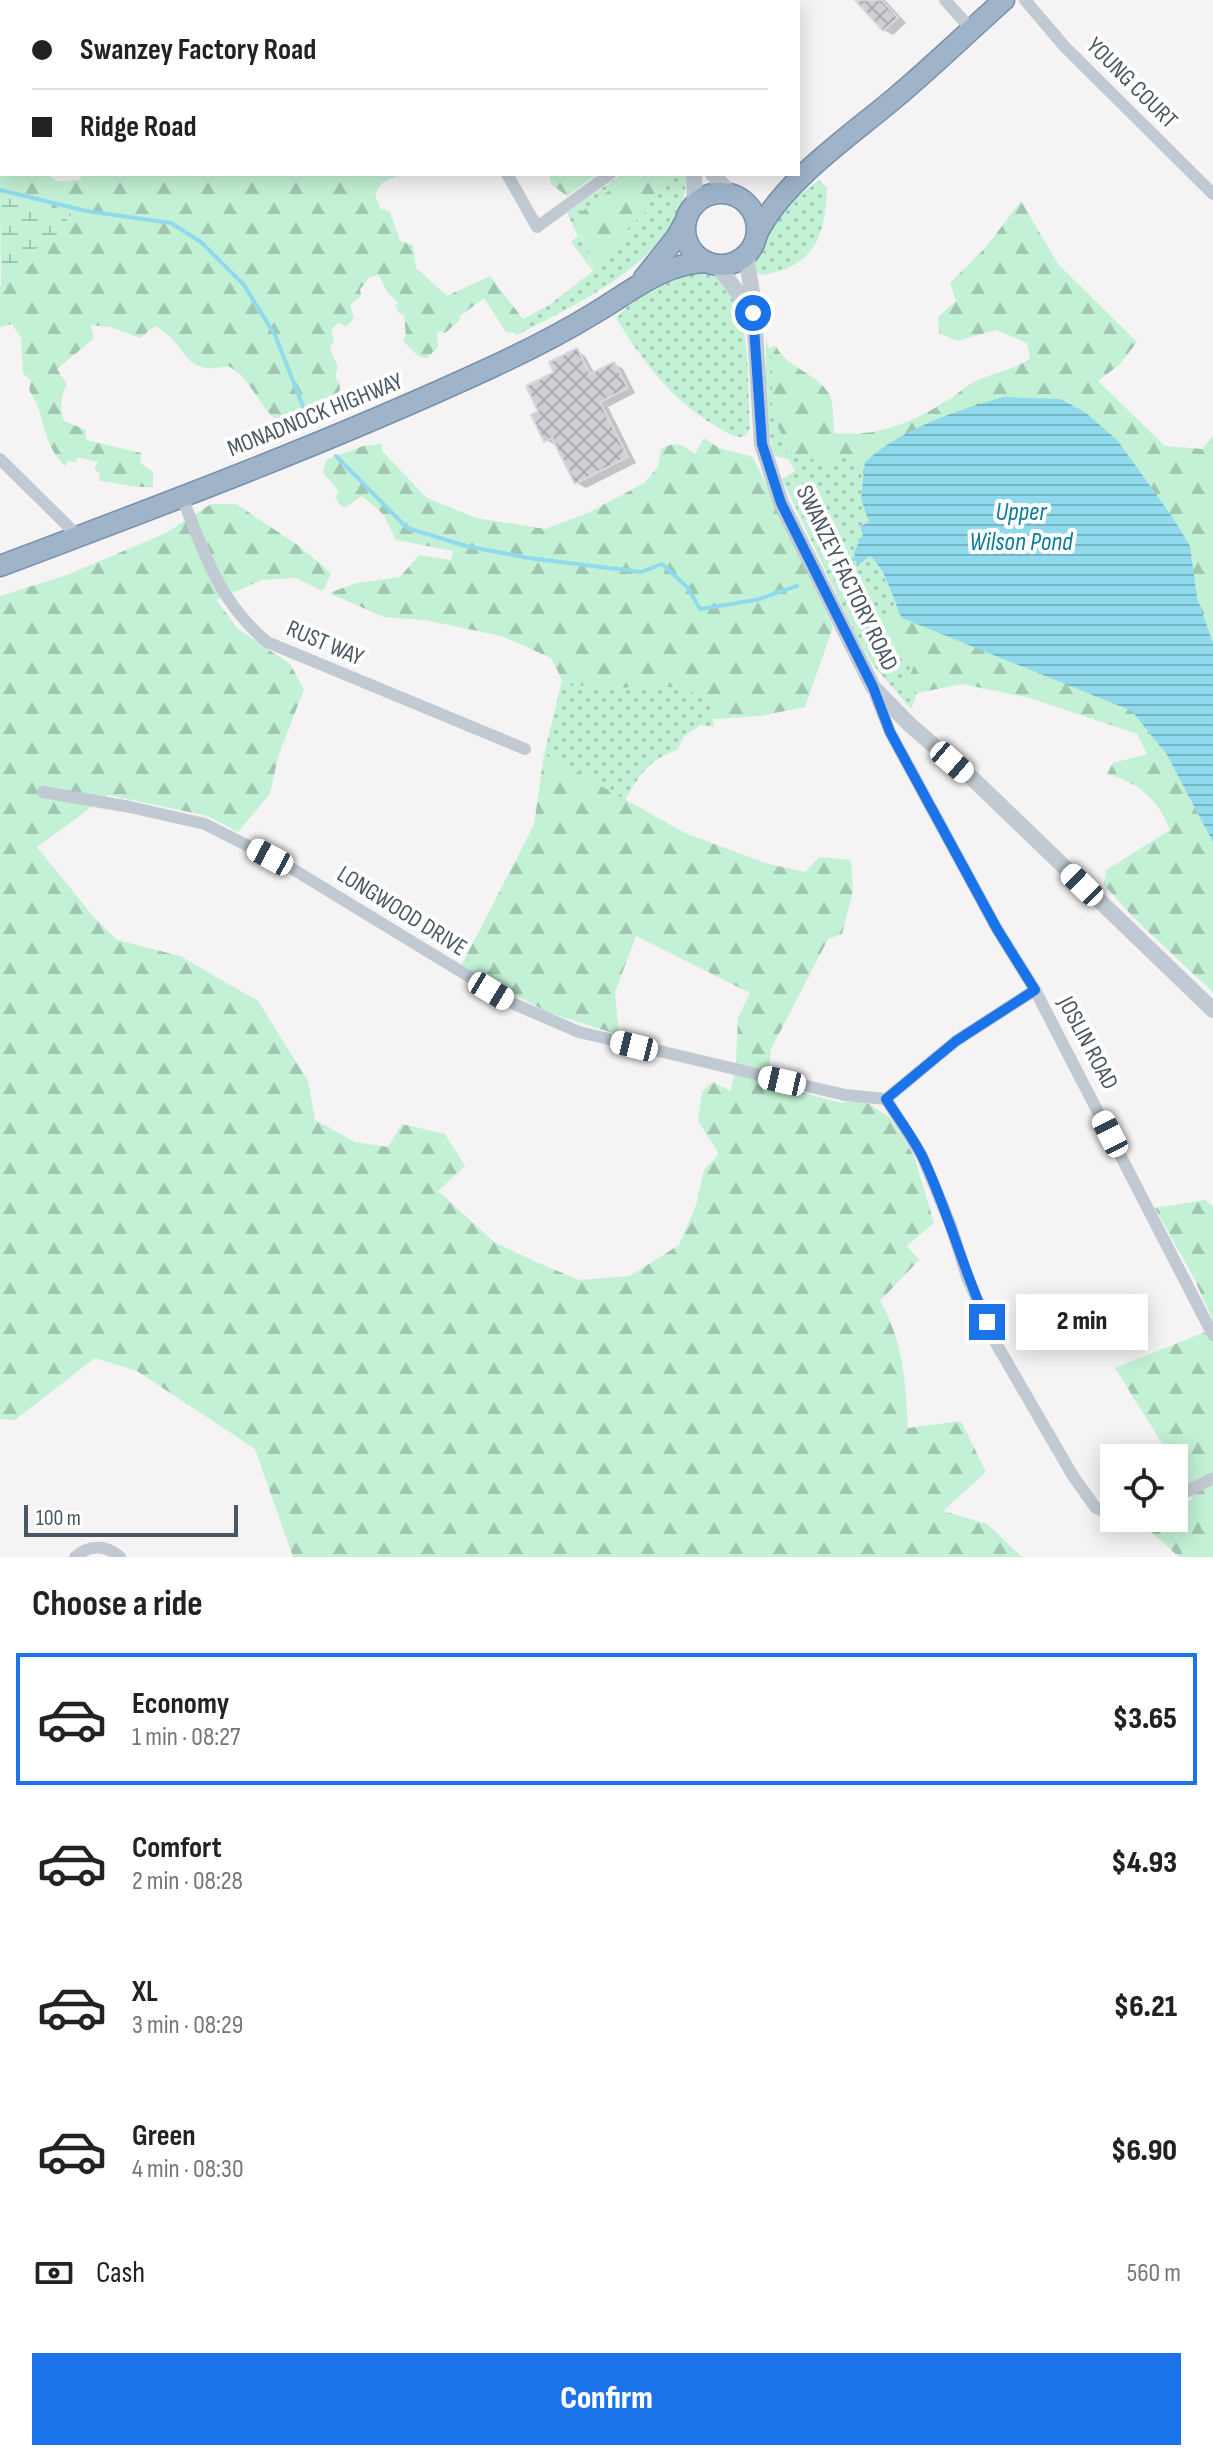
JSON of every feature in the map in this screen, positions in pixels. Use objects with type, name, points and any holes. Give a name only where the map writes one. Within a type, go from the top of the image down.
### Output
[{"type":"highway","points":[[790,187],[755,197],[709,195],[690,213],[688,243],[694,253],[712,264],[733,263],[753,243],[765,217],[790,187],[1004,0]]},
{"type":"highway","points":[[731,195],[749,207],[754,215],[753,243]]},
{"type":"highway","name":"MONADNOCK HIGHWAY","points":[[638,285],[676,238],[690,213]]},
{"type":"highway","name":"MONADNOCK HIGHWAY","points":[[0,566],[307,448],[493,367],[597,312],[638,285],[690,262],[712,264]]},
{"type":"street","points":[[945,0],[971,29]]},
{"type":"street","name":"YOUNG COURT","points":[[1025,0],[1065,47],[1213,194]]},
{"type":"street","points":[[508,176],[537,227],[607,176]]},
{"type":"street","points":[[690,213],[694,176]]},
{"type":"street","points":[[715,176],[731,195]]},
{"type":"street","name":"SWANZEY FACTORY ROAD","points":[[753,243],[747,263],[762,444],[781,503],[873,687],[1213,1010]]},
{"type":"street","points":[[712,264],[753,313]]},
{"type":"street","points":[[0,459],[79,537]]},
{"type":"street","name":"RUST WAY","points":[[182,497],[200,544],[229,603],[245,624],[267,642],[525,749]]},
{"type":"street","name":"JOSLIN ROAD","points":[[873,687],[892,735],[997,929],[1035,990],[1213,1335]]},
{"type":"street","points":[[892,735],[910,725]]},
{"type":"street","name":"LONGWOOD DRIVE","points":[[43,792],[205,824],[291,868],[514,1004],[579,1032],[845,1095],[886,1099]]},
{"type":"street","points":[[1035,990],[956,1041],[886,1099],[922,1156],[951,1226],[967,1277],[997,1345],[1073,1476],[1100,1510]]},
{"type":"street","points":[[1188,1491],[1213,1478]]},
{"type":"street","points":[[75,1557],[85,1549],[94,1547],[104,1548],[120,1557]]},
{"type":"green space","points":[[0,176],[49,176],[57,181],[81,180],[80,176],[397,176],[382,183],[375,194],[380,208],[390,212],[400,241],[413,245],[416,268],[447,296],[490,276],[523,319],[522,327],[515,333],[506,332],[484,298],[460,316],[459,321],[445,333],[437,331],[438,347],[427,358],[418,356],[403,341],[406,335],[404,316],[395,305],[399,304],[387,292],[379,275],[370,277],[360,289],[361,295],[350,305],[354,318],[346,327],[339,322],[331,330],[334,340],[330,349],[338,367],[335,377],[340,390],[323,413],[314,416],[307,411],[302,414],[290,411],[285,425],[269,413],[237,372],[228,366],[201,367],[193,363],[167,334],[155,326],[140,338],[110,327],[91,325],[93,339],[57,369],[67,384],[61,402],[64,421],[86,430],[86,440],[141,453],[140,463],[153,472],[153,487],[100,481],[100,474],[94,469],[98,462],[78,457],[76,462],[68,461],[65,466],[51,447],[39,409],[29,390],[31,381],[23,373],[21,338],[12,324],[0,327],[0,285],[28,253],[39,246],[60,209],[0,196]]},
{"type":"green space","points":[[549,176],[594,176],[567,196],[551,184]]},
{"type":"green space","points":[[619,176],[628,176],[575,217],[593,270],[646,211],[666,176],[686,176],[682,203],[669,229],[649,252],[596,292],[515,336],[522,327],[523,319],[549,305],[593,271],[571,242],[578,236],[567,213]]},
{"type":"green space","points":[[628,176],[637,176],[640,180],[641,176],[666,176],[646,211],[626,230],[628,237],[594,271],[575,217]]},
{"type":"green space","points":[[819,180],[827,188],[826,206],[813,247],[793,265],[761,275],[754,266],[770,226],[786,207]]},
{"type":"green space","points":[[0,196],[71,214],[54,238],[28,253],[32,264],[1,287]]},
{"type":"green space","points":[[1021,201],[1058,264],[1137,342],[1120,364],[1098,381],[1165,446],[1202,449],[1213,436],[1213,992],[1139,923],[1104,885],[1106,870],[1170,830],[1160,810],[1146,794],[1138,787],[1107,774],[1113,763],[1147,754],[1137,734],[1030,698],[962,684],[917,693],[906,685],[915,663],[878,635],[878,619],[902,617],[882,570],[870,556],[857,566],[854,552],[863,534],[860,527],[869,521],[861,499],[863,471],[853,454],[833,463],[788,455],[772,406],[772,358],[769,348],[776,346],[786,359],[817,381],[829,394],[834,433],[851,434],[883,430],[913,419],[975,381],[1030,359],[1027,343],[996,330],[957,341],[939,333],[938,317],[956,301],[950,283],[987,246]]},
{"type":"green space","points":[[704,268],[720,278],[732,294],[745,338],[750,427],[747,435],[739,437],[702,418],[673,393],[648,365],[616,318],[676,273]]},
{"type":"green space","points":[[766,339],[772,358],[772,406],[854,453],[863,471],[861,499],[869,521],[854,553],[856,558],[870,556],[876,564],[904,621],[914,661],[906,685],[917,693],[911,709],[874,666],[859,641],[782,479],[795,471],[788,459],[775,456],[771,441],[766,398]]},
{"type":"green space","points":[[704,438],[719,448],[753,457],[833,627],[805,707],[760,716],[713,719],[709,700],[684,689],[605,688],[576,684],[562,680],[551,658],[502,636],[424,620],[384,617],[329,593],[357,583],[400,577],[419,555],[451,560],[453,551],[396,540],[384,515],[362,496],[344,508],[335,498],[339,491],[323,473],[326,460],[363,446],[382,444],[382,451],[427,498],[476,518],[545,529],[588,513],[644,483],[658,467],[661,449],[678,444],[695,454]]},
{"type":"green space","points":[[211,504],[236,504],[299,546],[331,573],[323,591],[296,578],[262,580],[216,600],[238,629],[290,664],[304,689],[278,757],[270,794],[238,832],[208,816],[108,795],[37,847],[93,916],[117,940],[180,956],[258,1001],[308,1081],[315,1120],[355,1142],[388,1147],[402,1124],[445,1134],[465,1166],[438,1191],[494,1242],[579,1280],[630,1276],[679,1245],[696,1205],[704,1170],[719,1154],[698,1121],[702,1091],[713,1082],[731,1091],[738,1018],[750,993],[636,936],[615,992],[619,1035],[547,1012],[461,966],[534,825],[544,754],[685,833],[768,864],[805,872],[819,857],[851,860],[853,891],[842,934],[828,939],[771,1049],[767,1083],[841,1103],[863,1100],[889,1117],[914,1156],[934,1223],[907,1246],[919,1260],[880,1301],[899,1347],[908,1428],[961,1421],[986,1472],[943,1511],[987,1524],[1022,1557],[293,1557],[255,1449],[137,1371],[95,1358],[15,1420],[0,1419],[0,596],[67,575],[166,533]]},
{"type":"green space","points":[[562,680],[591,687],[684,689],[709,700],[714,727],[701,725],[684,736],[677,750],[646,769],[625,800],[544,755]]},
{"type":"green space","points":[[1205,1200],[1213,1206],[1213,1321],[1195,1280],[1155,1208]]},
{"type":"green space","points":[[1213,1329],[1213,1557],[1179,1557],[1152,1532],[1188,1532],[1188,1501],[1192,1499],[1188,1491],[1188,1444],[1162,1444],[1115,1368]]},
{"type":"water","name":"Upper Wilson Pond","points":[[1003,397],[1060,399],[1085,412],[1118,441],[1190,546],[1197,598],[1213,643],[1213,842],[1167,755],[1132,711],[902,618],[876,562],[870,556],[857,566],[854,552],[863,534],[860,527],[869,521],[861,499],[865,462],[913,430]]},
{"type":"building","points":[[855,0],[882,0],[898,18],[883,31]]},
{"type":"building","points":[[577,348],[590,374],[614,362],[628,388],[600,402],[628,457],[575,484],[552,438],[544,442],[531,415],[538,411],[526,386],[554,372],[549,362]]},
{"type":"waterway","points":[[0,190],[86,211],[171,223],[201,242],[244,285],[275,335],[308,419]]},
{"type":"waterway","points":[[336,456],[407,528],[466,546],[529,558],[641,572],[662,564],[688,588],[700,609],[756,600],[797,586]]},
{"type":"waterway","points":[[832,570],[856,558]]},
{"type":"route","points":[[753,313],[762,444],[781,503],[873,687],[890,732],[997,929],[1035,990],[956,1041],[886,1099],[922,1156],[987,1322]]}]
